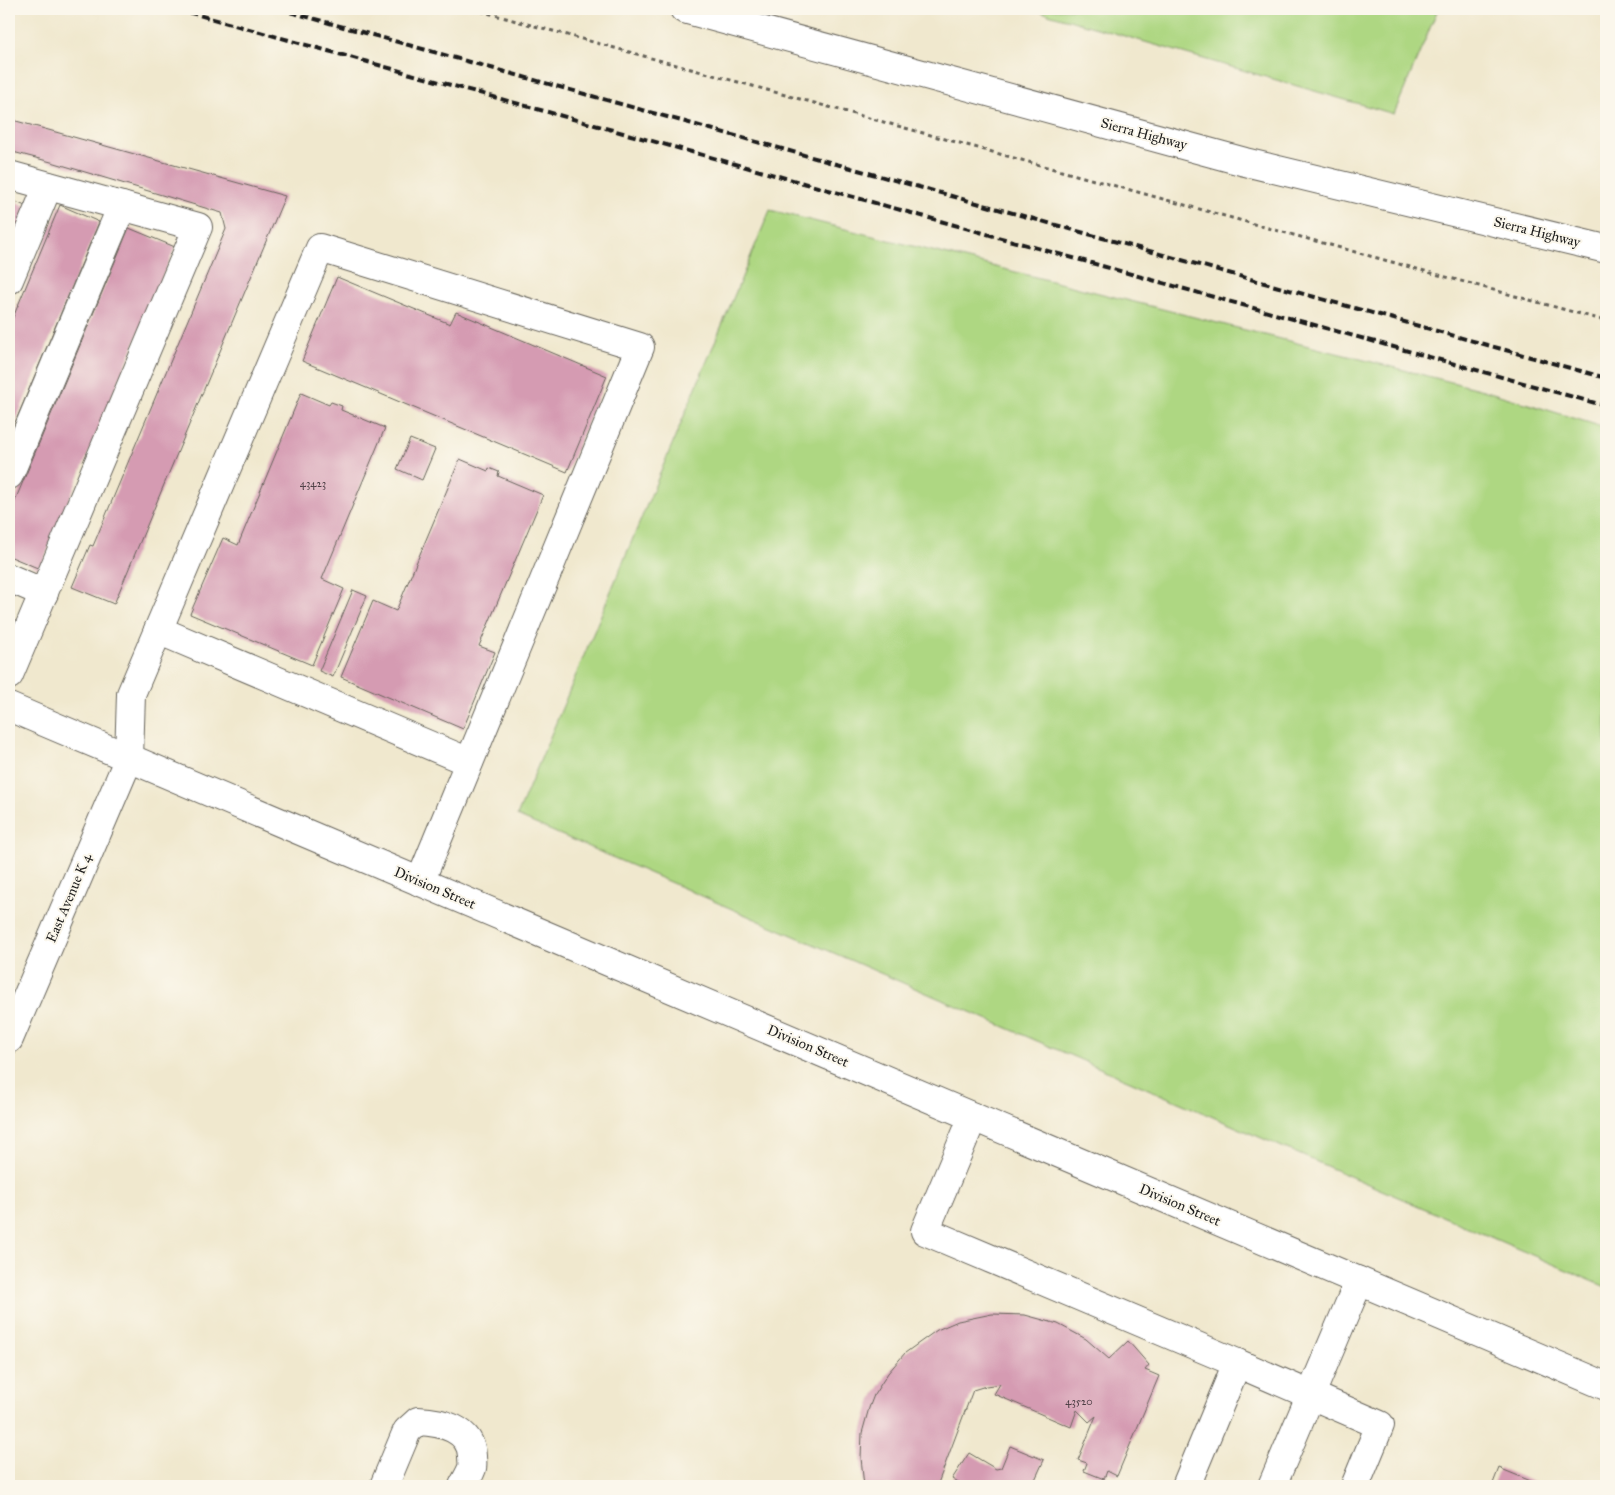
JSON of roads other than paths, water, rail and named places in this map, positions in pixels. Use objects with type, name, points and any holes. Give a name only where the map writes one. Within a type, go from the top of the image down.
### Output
[{"type":"main road","name":"Sierra Highway","points":[[684,9],[1245,162],[1606,249]]},
{"type":"main road","points":[[9,175],[198,228],[9,675]]},
{"type":"main road","points":[[9,280],[48,186]]},
{"type":"main road","points":[[9,475],[122,206]]},
{"type":"main road","points":[[129,758],[131,694],[320,248],[640,347],[420,882]]},
{"type":"main road","points":[[9,578],[44,593]]},
{"type":"main road","points":[[158,630],[469,762]]},
{"type":"main road","name":"Division Street","points":[[9,707],[1606,1386]]},
{"type":"main road","name":"East Avenue K 4","points":[[9,1039],[129,758]]},
{"type":"main road","points":[[973,1116],[925,1231],[1380,1425],[1355,1486]]},
{"type":"main road","points":[[1272,1486],[1359,1281]]},
{"type":"main road","points":[[1186,1486],[1237,1363]]},
{"type":"main road","points":[[384,1486],[407,1431],[418,1422],[444,1424],[457,1430],[467,1438],[472,1450],[472,1467],[464,1486]]},
{"type":"railway","points":[[177,9],[1606,406]]},
{"type":"railway","points":[[279,9],[1606,378]]}]
